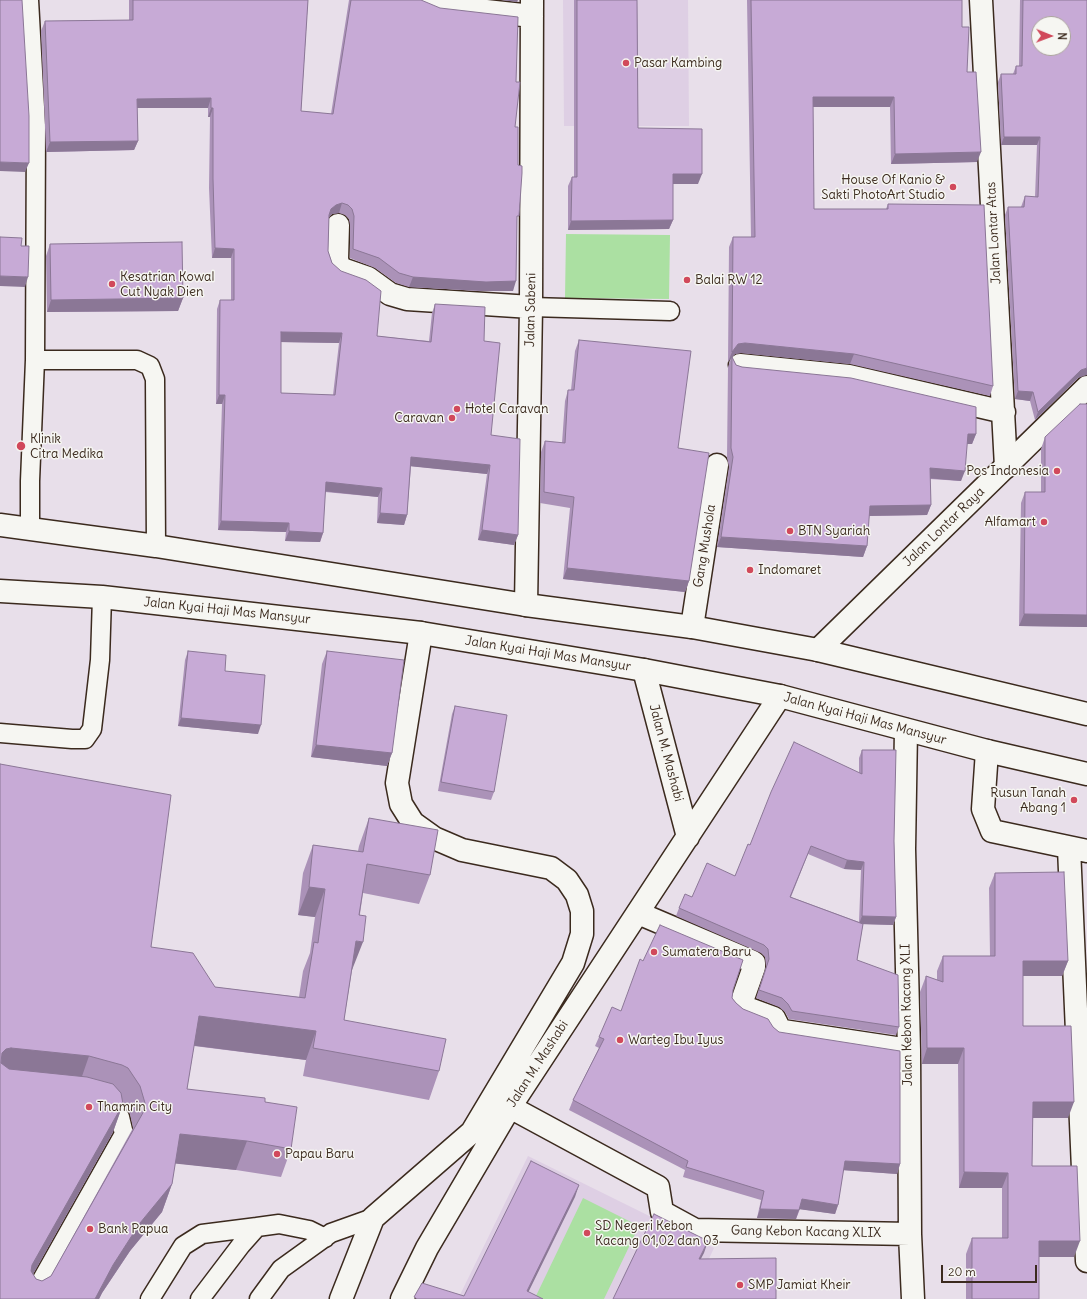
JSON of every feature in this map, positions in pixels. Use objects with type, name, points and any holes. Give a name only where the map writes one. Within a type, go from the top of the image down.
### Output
[{"type":"street","name":"Jalan Sabeni","points":[[425,0],[441,6],[532,8],[531,307],[526,605]]},
{"type":"street","name":"Jalan Lontar Atas","points":[[982,0],[1006,467]]},
{"type":"street","points":[[338,225],[338,265],[342,269],[368,278],[390,294],[407,299],[531,307]]},
{"type":"street","points":[[740,365],[849,376],[1004,412]]},
{"type":"street","name":"Jalan Lontar Raya","points":[[818,650],[1087,387]]},
{"type":"street","name":"Gang Mushola","points":[[692,627],[717,465]]},
{"type":"street","points":[[0,525],[156,546],[526,605],[692,627],[818,650],[1087,714]]},
{"type":"street","name":"Jalan Kyai Haji Mas Mansyur","points":[[0,591],[102,598],[421,633],[644,670],[780,696],[987,751],[1087,774]]},
{"type":"street","points":[[341,1299],[373,1218],[472,1132],[573,963],[582,934],[582,912],[577,895],[567,880],[551,868],[462,850],[434,838],[413,823],[401,804],[397,783],[421,633]]},
{"type":"street","name":"Jalan M. Mashabi","points":[[644,670],[688,837]]},
{"type":"street","name":"Jalan M. Mashabi","points":[[402,1299],[426,1248],[510,1107],[780,696]]},
{"type":"street","name":"Jalan Kebon Kacang XLI","points":[[906,730],[904,849],[910,1234],[913,1299]]},
{"type":"street","points":[[987,751],[983,809],[992,831],[1078,850],[1087,1261]]},
{"type":"street","points":[[638,913],[754,963],[742,1004],[744,1007],[774,1018],[780,1030],[908,1050]]},
{"type":"street","name":"Gang Kebon Kacang XLIX","points":[[510,1107],[658,1187],[662,1212],[694,1230],[910,1234]]},
{"type":"lane","points":[[29,0],[36,125],[35,360],[30,481],[30,528]]},
{"type":"lane","points":[[531,307],[670,311]]},
{"type":"lane","points":[[35,360],[137,360],[150,366],[155,379],[156,546]]},
{"type":"lane","points":[[0,734],[85,739],[92,729],[102,598]]},
{"type":"lane","points":[[31,1299],[124,1134],[120,1117],[109,1103],[84,1096]]},
{"type":"lane","points":[[259,1299],[281,1269],[331,1234],[373,1218]]},
{"type":"lane","points":[[150,1299],[183,1246],[202,1234],[279,1224],[309,1230],[325,1238]]},
{"type":"lane","points":[[200,1299],[241,1245],[258,1227]]},
{"type":"shaded area","name":"Pasar Kambing","points":[[563,0],[688,0],[689,126],[564,126]]},
{"type":"shaded area","name":"SD Negeri Kebon Kacang 01,02 dan 03","points":[[528,1156],[714,1248],[690,1299],[458,1299]]},
{"type":"green space","points":[[566,234],[670,235],[669,299],[565,298]]},
{"type":"green space","points":[[583,1198],[639,1226],[604,1299],[537,1299],[535,1298]]},
{"type":"building","points":[[0,0],[22,0],[29,116],[29,163],[0,162]]},
{"type":"building","points":[[133,0],[308,0],[301,111],[333,114],[351,0],[421,0],[440,8],[518,17],[516,82],[520,82],[515,127],[518,127],[518,165],[522,166],[522,173],[519,216],[517,216],[516,281],[486,282],[413,277],[399,273],[379,258],[353,249],[354,216],[352,209],[348,205],[342,203],[331,209],[329,215],[328,251],[332,263],[341,271],[366,280],[381,291],[377,336],[431,342],[435,304],[485,307],[484,341],[500,343],[491,435],[520,439],[518,535],[482,530],[490,465],[411,457],[407,515],[380,513],[382,488],[326,482],[323,533],[289,531],[289,523],[221,521],[225,395],[219,395],[220,300],[234,300],[234,249],[215,248],[213,108],[211,108],[211,98],[137,99],[138,141],[50,142],[45,21],[133,20]],"holes":[[[281,332],[342,333],[335,395],[281,393]]]},
{"type":"building","points":[[577,0],[637,0],[638,128],[702,129],[702,174],[673,174],[673,220],[571,221],[572,177],[577,177]]},
{"type":"building","points":[[751,0],[962,0],[962,27],[969,27],[967,72],[976,72],[981,152],[895,154],[894,97],[813,97],[814,209],[888,209],[888,204],[984,205],[993,386],[854,354],[745,343],[738,344],[732,352],[733,237],[755,237]]},
{"type":"building","points":[[1023,0],[1087,0],[1087,368],[1081,370],[1038,412],[1033,392],[1018,391],[1008,207],[1024,207],[1025,196],[1038,197],[1040,137],[1004,137],[1001,74],[1016,74],[1016,66],[1022,66]]},
{"type":"building","points":[[0,237],[22,238],[21,246],[29,246],[28,277],[0,276]]},
{"type":"building","name":"Kesatrian Kowal Cut Nyak Dien","points":[[182,242],[183,298],[51,300],[50,244]]},
{"type":"building","points":[[579,340],[691,351],[678,448],[709,453],[689,581],[567,568],[574,497],[544,492],[545,441],[565,443],[568,390],[574,390]]},
{"type":"building","points":[[732,357],[736,365],[742,367],[851,378],[976,407],[976,434],[968,434],[965,471],[930,468],[931,505],[870,506],[867,546],[721,537],[733,457],[731,448]]},
{"type":"building","points":[[1080,404],[1087,404],[1087,615],[1024,614],[1025,492],[1045,492],[1045,437]]},
{"type":"building","points":[[188,651],[226,655],[225,671],[265,675],[261,725],[181,718]]},
{"type":"building","points":[[327,651],[404,660],[392,753],[316,745]]},
{"type":"building","points":[[455,706],[507,715],[494,792],[441,782]]},
{"type":"building","points":[[794,742],[862,774],[862,750],[896,750],[894,841],[896,917],[862,916],[864,862],[847,860],[811,846],[790,897],[863,924],[857,960],[898,975],[899,1027],[792,1011],[782,998],[759,990],[769,959],[768,949],[764,945],[679,908],[685,894],[692,897],[707,863],[735,876],[748,844],[750,845],[771,792]]},
{"type":"building","name":"Thamrin City","points":[[0,764],[171,795],[151,947],[193,953],[215,987],[305,998],[314,942],[318,943],[325,889],[309,887],[313,845],[363,852],[369,818],[438,830],[430,875],[367,864],[359,915],[366,916],[363,942],[356,941],[344,1020],[446,1039],[439,1071],[313,1048],[316,1031],[199,1016],[187,1089],[265,1098],[265,1102],[297,1107],[291,1149],[247,1141],[180,1134],[172,1184],[140,1223],[113,1265],[95,1299],[0,1299]],"holes":[[[11,1048],[89,1056],[128,1068],[140,1086],[145,1103],[144,1111],[51,1276],[42,1281],[36,1279],[31,1271],[32,1265],[123,1104],[121,1093],[113,1084],[87,1077],[9,1069],[1,1063],[2,1053],[6,1049]]]},
{"type":"building","points":[[1064,872],[1068,961],[1023,961],[1023,1026],[1071,1026],[1074,1102],[1033,1102],[1032,1166],[1077,1166],[1080,1241],[1039,1241],[1039,1299],[972,1299],[972,1238],[1008,1238],[1008,1173],[964,1172],[964,1048],[927,1048],[926,976],[943,982],[943,956],[995,956],[995,873]]},
{"type":"building","points":[[660,925],[743,960],[733,990],[732,998],[743,1009],[768,1019],[773,1027],[779,1032],[900,1051],[900,1164],[845,1161],[838,1205],[802,1199],[799,1210],[760,1209],[764,1191],[686,1167],[688,1161],[573,1100],[604,1039],[599,1037],[612,1007],[621,1011],[640,959],[643,961]]},
{"type":"building","points":[[531,1161],[579,1185],[527,1291],[543,1299],[417,1299],[414,1297],[422,1283],[464,1296]]},
{"type":"building","points":[[654,1214],[708,1241],[699,1259],[776,1258],[776,1299],[613,1299]]},
{"type":"place","name":"Pasar Kambing","points":[[626,63]]},
{"type":"place","name":"House Of Kanio & Sakti PhotoArt Studio","points":[[953,187]]},
{"type":"place","name":"Balai RW 12","points":[[687,280]]},
{"type":"place","name":"Kesatrian Kowal Cut Nyak Dien","points":[[112,284]]},
{"type":"place","name":"Hotel Caravan","points":[[457,409]]},
{"type":"place","name":"Caravan","points":[[452,418]]},
{"type":"place","name":"Klinik Citra Medika","points":[[21,446]]},
{"type":"place","name":"Pos Indonesia","points":[[1057,471]]},
{"type":"place","name":"Alfamart","points":[[1044,522]]},
{"type":"place","name":"BTN Syariah","points":[[790,531]]},
{"type":"place","name":"Indomaret","points":[[750,570]]},
{"type":"place","name":"Rusun Tanah Abang 1","points":[[1074,800]]},
{"type":"place","name":"Sumatera Baru","points":[[654,952]]},
{"type":"place","name":"Warteg Ibu Iyus","points":[[620,1040]]},
{"type":"place","name":"Thamrin City","points":[[89,1107]]},
{"type":"place","name":"Papau Baru","points":[[277,1154]]},
{"type":"place","name":"Bank Papua","points":[[90,1229]]},
{"type":"place","name":"SD Negeri Kebon Kacang 01,02 dan 03","points":[[587,1233]]},
{"type":"place","name":"SMP Jamiat Kheir","points":[[740,1285]]}]
